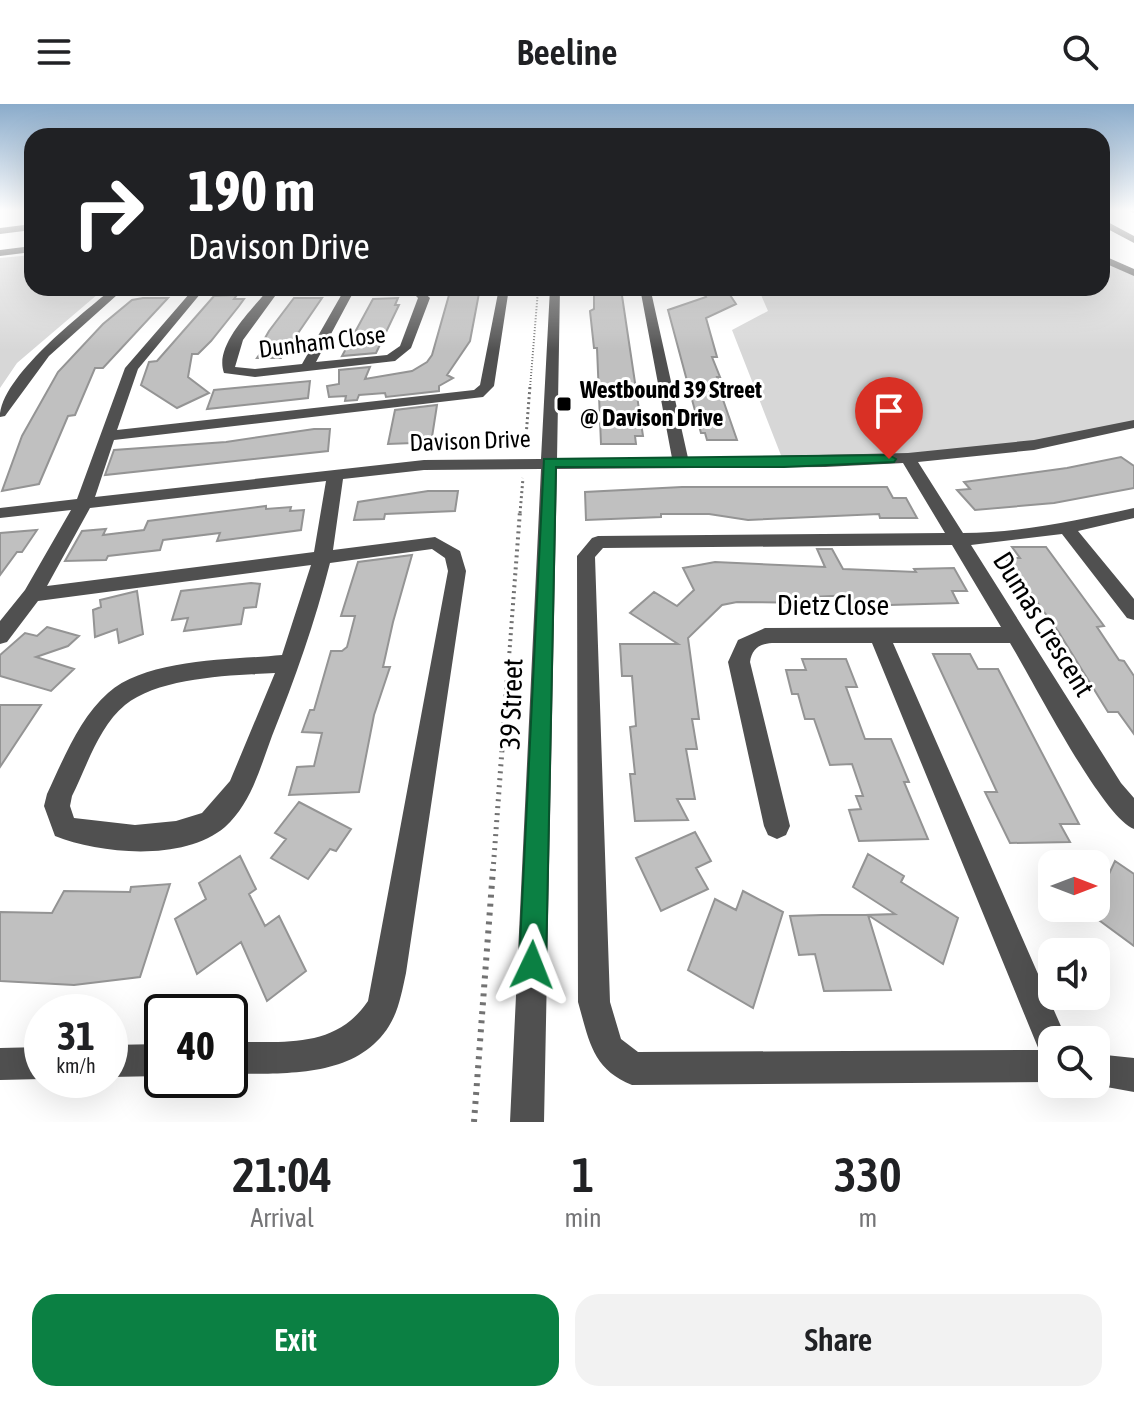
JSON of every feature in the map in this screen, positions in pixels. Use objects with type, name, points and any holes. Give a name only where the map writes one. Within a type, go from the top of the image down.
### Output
[{"type":"street","points":[[1110,262],[1134,273]]},
{"type":"street","points":[[0,413],[45,353],[110,296]]},
{"type":"street","points":[[0,636],[32,595],[84,503],[132,368],[193,296]]},
{"type":"street","name":"Dunham Close","points":[[270,296],[239,337],[227,360],[228,368],[246,373],[383,360],[405,348],[423,301],[422,296]]},
{"type":"street","points":[[306,368],[346,296]]},
{"type":"street","points":[[108,436],[478,394],[487,386],[503,296]]},
{"type":"street","name":"39 Street","points":[[527,1122],[537,458],[554,296]]},
{"type":"street","points":[[647,296],[681,463]]},
{"type":"street","name":"Davison Drive","points":[[0,513],[434,464],[537,458],[681,463],[908,458],[1034,445],[1134,424]]},
{"type":"street","name":"Dumas Crescent","points":[[908,458],[1112,791],[1134,817]]},
{"type":"street","points":[[289,663],[154,679],[129,690],[106,711],[60,794],[57,806],[64,827],[89,836],[173,836],[208,824],[230,804],[240,788],[289,663],[325,556],[335,474]]},
{"type":"street","points":[[1038,1066],[632,1069],[608,1049],[594,1002],[586,556],[598,542],[988,539],[1066,528],[1134,513]]},
{"type":"street","points":[[1066,528],[1134,613]]},
{"type":"street","points":[[32,595],[435,543],[447,549],[456,562],[391,973],[379,1014],[353,1042],[330,1052],[248,1058]]},
{"type":"street","points":[[879,635],[1045,1026]]},
{"type":"street","name":"Dietz Close","points":[[777,826],[741,673],[740,652],[745,644],[763,636],[1015,635]]},
{"type":"street","points":[[0,1064],[24,1063]]},
{"type":"street","points":[[1110,1072],[1134,1075]]},
{"type":"path","points":[[537,458],[538,296]]},
{"type":"path","points":[[474,1122],[523,472]]},
{"type":"shaded area","points":[[24,257],[24,296],[96,296],[17,363],[0,388],[0,258]]},
{"type":"shaded area","points":[[1110,262],[1134,273],[1134,424],[1034,445],[784,463],[732,330],[768,311],[761,296],[1110,296]]},
{"type":"building","points":[[214,296],[244,299],[211,341],[198,354],[192,354],[188,377],[209,393],[177,408],[141,385],[149,362],[157,361]]},
{"type":"building","points":[[449,296],[478,296],[470,341],[447,375],[453,378],[439,386],[439,391],[386,397],[385,393],[359,395],[357,400],[345,401],[346,396],[329,397],[327,386],[339,384],[339,370],[370,367],[365,379],[412,371],[432,355]]},
{"type":"building","points":[[594,296],[622,296],[643,436],[635,436],[636,444],[601,444],[597,348],[594,348],[590,311],[594,309]]},
{"type":"building","points":[[731,296],[736,304],[706,318],[717,357],[712,357],[720,377],[717,377],[724,394],[721,394],[737,440],[707,440],[705,433],[701,433],[668,310],[706,297]]},
{"type":"building","points":[[168,298],[103,368],[95,368],[75,415],[68,416],[39,484],[2,491],[22,436],[58,372],[103,324],[132,300]]},
{"type":"building","points":[[294,298],[322,298],[281,358],[257,358],[266,345],[261,345],[269,331]]},
{"type":"building","points":[[398,298],[395,305],[399,305],[376,353],[342,356],[373,299]]},
{"type":"building","points":[[310,381],[308,398],[207,409],[214,390]]},
{"type":"building","points":[[437,405],[432,437],[414,438],[413,443],[388,444],[395,410]]},
{"type":"building","points":[[330,429],[328,451],[105,475],[114,450],[226,442]]},
{"type":"building","points":[[1121,457],[1134,466],[1134,488],[1054,503],[975,510],[957,490],[970,489],[964,482]]},
{"type":"building","points":[[682,487],[887,487],[893,498],[906,498],[917,518],[880,518],[879,514],[748,520],[709,514],[661,514],[661,517],[586,520],[585,492]]},
{"type":"building","points":[[428,491],[458,491],[455,511],[385,514],[384,519],[354,520],[358,502]]},
{"type":"building","points":[[266,506],[266,509],[291,507],[290,511],[304,510],[301,530],[217,541],[220,533],[163,540],[160,550],[108,556],[106,560],[65,561],[82,531],[106,529],[103,535],[144,530],[148,521]]},
{"type":"building","points":[[37,530],[22,552],[17,552],[0,575],[0,533]]},
{"type":"building","points":[[1012,547],[1046,547],[1104,626],[1097,627],[1134,676],[1134,734],[1118,712],[1108,712],[1058,631],[1005,558],[1020,558]]},
{"type":"building","points":[[817,549],[832,549],[843,569],[916,572],[914,569],[954,568],[967,591],[952,591],[958,603],[855,606],[850,595],[814,597],[816,603],[737,602],[722,605],[688,638],[699,719],[692,719],[697,749],[686,749],[695,799],[677,799],[688,820],[635,821],[630,774],[635,774],[630,727],[636,726],[632,676],[622,676],[620,644],[678,644],[630,613],[654,592],[677,606],[694,590],[683,568],[715,562],[825,567]]},
{"type":"building","points":[[412,555],[393,622],[383,667],[390,667],[374,715],[359,792],[289,795],[297,767],[314,766],[322,733],[302,732],[310,710],[314,710],[331,651],[342,651],[347,647],[355,616],[341,616],[358,562]]},
{"type":"building","points":[[260,584],[256,607],[244,608],[241,624],[184,631],[188,618],[172,620],[181,591]]},
{"type":"building","points":[[137,591],[143,634],[119,643],[117,629],[95,637],[93,610],[101,607],[100,600]]},
{"type":"building","points":[[47,627],[79,636],[68,646],[36,657],[74,669],[51,691],[0,676],[0,655],[25,633],[37,636]]},
{"type":"building","points":[[933,654],[970,654],[978,669],[998,669],[1079,824],[1060,824],[1070,842],[1010,843],[985,792],[997,792]]},
{"type":"building","points":[[802,659],[846,659],[857,687],[846,687],[865,739],[891,739],[909,782],[904,782],[928,839],[859,841],[849,810],[861,809],[856,796],[863,796],[852,764],[830,765],[814,719],[805,719],[798,694],[792,694],[786,670],[806,670]]},
{"type":"building","points":[[0,705],[41,705],[0,767]]},
{"type":"building","points":[[299,802],[351,829],[336,851],[330,849],[308,879],[271,858],[286,839],[275,833]]},
{"type":"building","points":[[695,832],[711,861],[696,868],[708,889],[661,911],[636,858]]},
{"type":"building","points":[[868,854],[904,876],[901,882],[958,918],[943,964],[868,915],[895,914],[853,887]]},
{"type":"building","points":[[240,856],[256,889],[249,894],[265,926],[279,916],[306,971],[267,1001],[241,942],[197,974],[175,919],[206,899],[199,883]]},
{"type":"building","points":[[1115,861],[1134,874],[1134,946],[1101,922],[1110,922],[1110,872]]},
{"type":"building","points":[[170,884],[140,977],[74,985],[0,981],[0,912],[52,913],[64,891],[130,892],[131,887]]},
{"type":"building","points":[[743,891],[783,912],[753,1008],[688,970],[715,899],[736,910]]},
{"type":"building","points":[[868,915],[891,990],[824,991],[815,954],[799,955],[790,916]]},
{"type":"place","name":"Westbound 39 Street @ Davison Drive","points":[[564,404]]},
{"type":"route","points":[[532,965],[549,462],[784,463],[889,459]]}]
